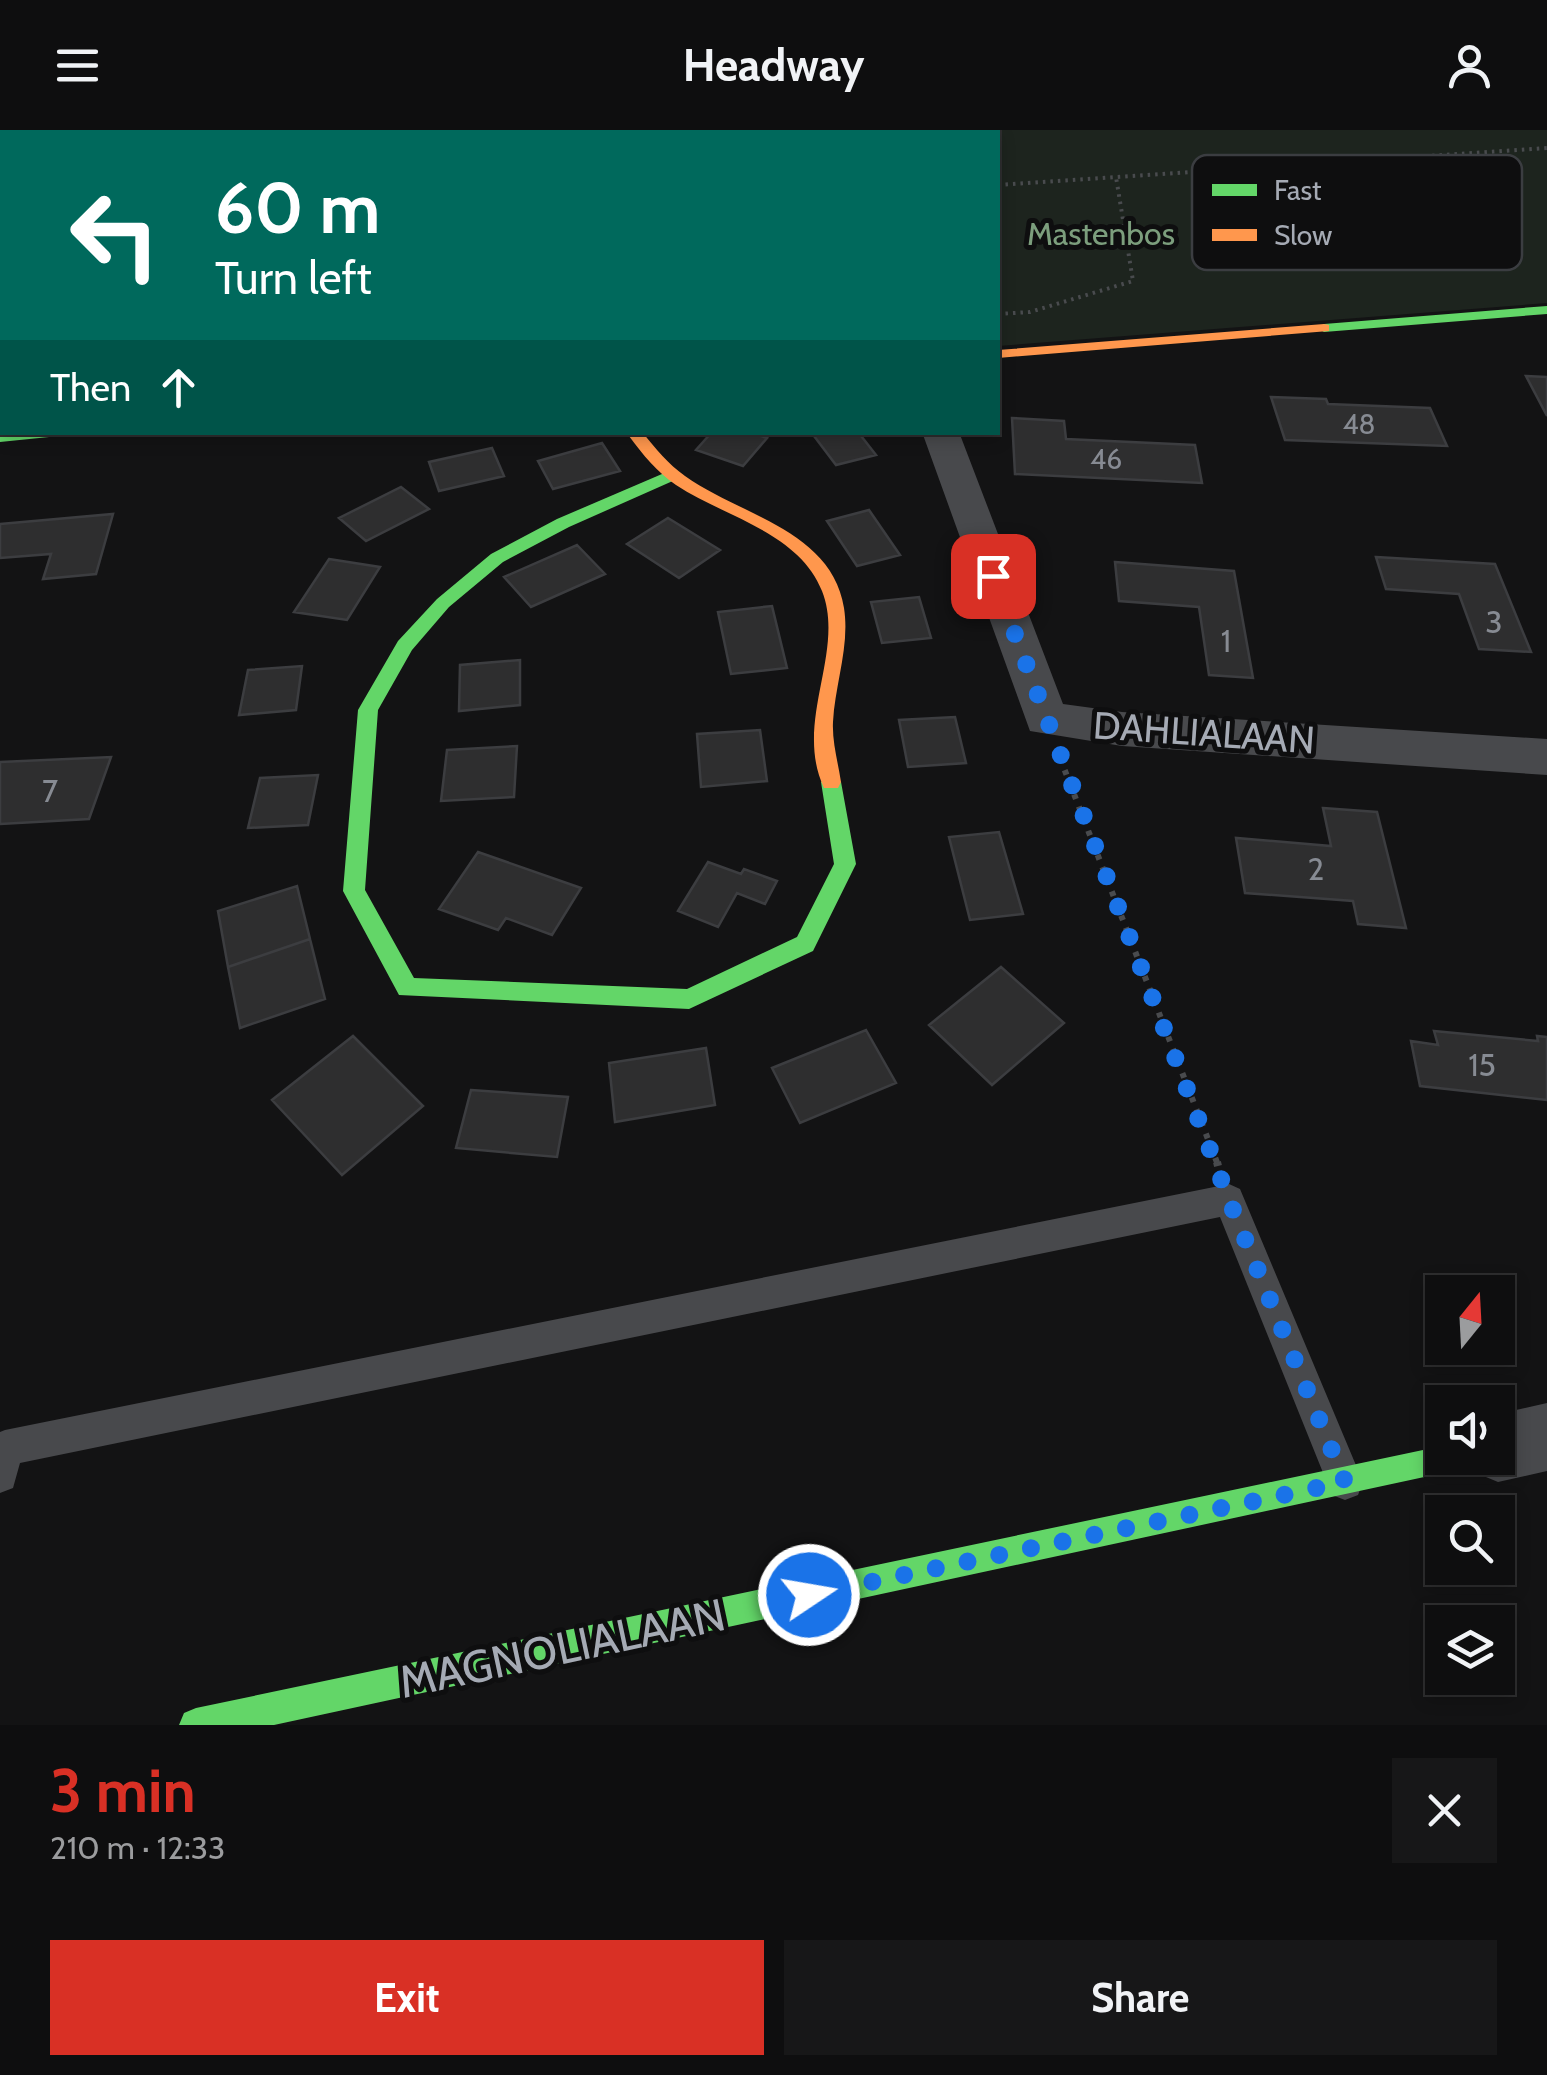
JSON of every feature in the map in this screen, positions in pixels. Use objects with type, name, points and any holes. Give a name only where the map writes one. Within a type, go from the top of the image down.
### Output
[{"type":"street","points":[[1000,354],[1547,310]]},
{"type":"street","points":[[637,435],[668,476],[786,538],[819,564],[834,596],[835,628],[822,725],[845,864],[805,944],[689,999],[407,988],[354,890],[368,710],[405,646],[443,604],[497,558],[668,476]]},
{"type":"street","name":"DAHLIALAAN","points":[[941,435],[1046,719],[1122,729],[1547,757]]},
{"type":"street","points":[[1515,1444],[1547,1437]]},
{"type":"street","name":"MAGNOLIALAAN","points":[[196,1725],[1425,1465]]},
{"type":"lane","points":[[0,1475],[5,1448],[1229,1200],[1345,1482]]},
{"type":"path","points":[[1443,155],[1547,148]]},
{"type":"path","points":[[1000,185],[1192,172]]},
{"type":"path","points":[[1000,314],[1030,312],[1134,281],[1116,177]]},
{"type":"path","points":[[1046,719],[1229,1200]]},
{"type":"green space","name":"Mastenbos","points":[[1000,130],[1547,130],[1547,303],[1000,346]]},
{"type":"building","points":[[1526,376],[1547,377],[1547,416]]},
{"type":"building","points":[[1271,397],[1326,399],[1328,404],[1430,408],[1447,446],[1285,440]]},
{"type":"building","points":[[1012,418],[1064,421],[1066,439],[1195,445],[1202,483],[1015,474]]},
{"type":"building","points":[[709,435],[767,438],[743,466],[696,450]]},
{"type":"building","points":[[813,435],[860,435],[876,455],[836,465]]},
{"type":"building","points":[[602,443],[620,471],[553,489],[538,461]]},
{"type":"building","points":[[492,448],[504,476],[439,491],[429,462]]},
{"type":"building","points":[[401,487],[429,509],[366,541],[339,518]]},
{"type":"building","points":[[869,510],[900,555],[857,566],[827,521]]},
{"type":"building","points":[[113,514],[96,574],[43,579],[51,554],[0,558],[0,524]]},
{"type":"building","points":[[668,518],[720,550],[679,578],[627,544]]},
{"type":"building","points":[[577,545],[605,574],[531,607],[504,577]]},
{"type":"building","points":[[1376,557],[1495,564],[1531,652],[1479,649],[1459,594],[1386,589]]},
{"type":"building","points":[[329,559],[380,567],[347,620],[294,612]]},
{"type":"building","points":[[1115,562],[1234,571],[1253,678],[1209,675],[1199,607],[1119,601]]},
{"type":"building","points":[[919,597],[931,638],[882,643],[871,602]]},
{"type":"building","points":[[772,606],[787,668],[731,674],[718,612]]},
{"type":"building","points":[[520,660],[520,705],[459,711],[460,665]]},
{"type":"building","points":[[302,666],[296,710],[239,715],[248,670]]},
{"type":"building","points":[[955,717],[966,763],[908,767],[899,720]]},
{"type":"building","points":[[760,730],[767,781],[701,787],[697,734]]},
{"type":"building","points":[[517,746],[514,797],[441,801],[447,750]]},
{"type":"building","points":[[111,757],[89,819],[0,824],[0,762]]},
{"type":"building","points":[[318,775],[308,825],[248,828],[260,778]]},
{"type":"building","points":[[1323,808],[1377,812],[1406,928],[1358,924],[1353,901],[1245,893],[1236,838],[1331,846]]},
{"type":"building","points":[[999,832],[1023,914],[970,920],[949,837]]},
{"type":"building","points":[[478,852],[581,888],[552,935],[506,918],[498,930],[439,909]]},
{"type":"building","points":[[708,862],[777,881],[765,904],[737,893],[718,927],[678,911]]},
{"type":"building","points":[[297,886],[310,939],[228,967],[218,911]]},
{"type":"building","points":[[310,939],[325,999],[240,1028],[228,967]]},
{"type":"building","points":[[1001,967],[1064,1023],[992,1085],[929,1025]]},
{"type":"building","points":[[866,1030],[896,1083],[800,1123],[772,1068]]},
{"type":"building","points":[[1434,1031],[1538,1041],[1537,1036],[1547,1037],[1547,1100],[1420,1086],[1411,1041],[1438,1045]]},
{"type":"building","points":[[353,1036],[423,1106],[342,1175],[272,1100]]},
{"type":"building","points":[[706,1048],[715,1105],[615,1122],[609,1063]]},
{"type":"building","points":[[471,1090],[568,1097],[557,1157],[456,1148]]},
{"type":"traffic: fast","points":[[1324,328],[1547,310]]},
{"type":"traffic: fast","points":[[0,437],[20,435]]},
{"type":"traffic: fast","points":[[669,476],[563,523],[497,558],[443,603],[405,646],[368,710],[354,891],[407,988],[689,999],[805,944],[845,864],[831,782]]},
{"type":"traffic: fast","points":[[196,1725],[1425,1465]]},
{"type":"traffic: slow","points":[[1000,354],[1324,328]]},
{"type":"traffic: slow","points":[[637,436],[656,461],[681,481],[768,527],[816,564],[835,606],[836,639],[823,729],[831,782]]},
{"type":"route","points":[[809,1595],[1345,1482],[1229,1200],[993,576]]}]
